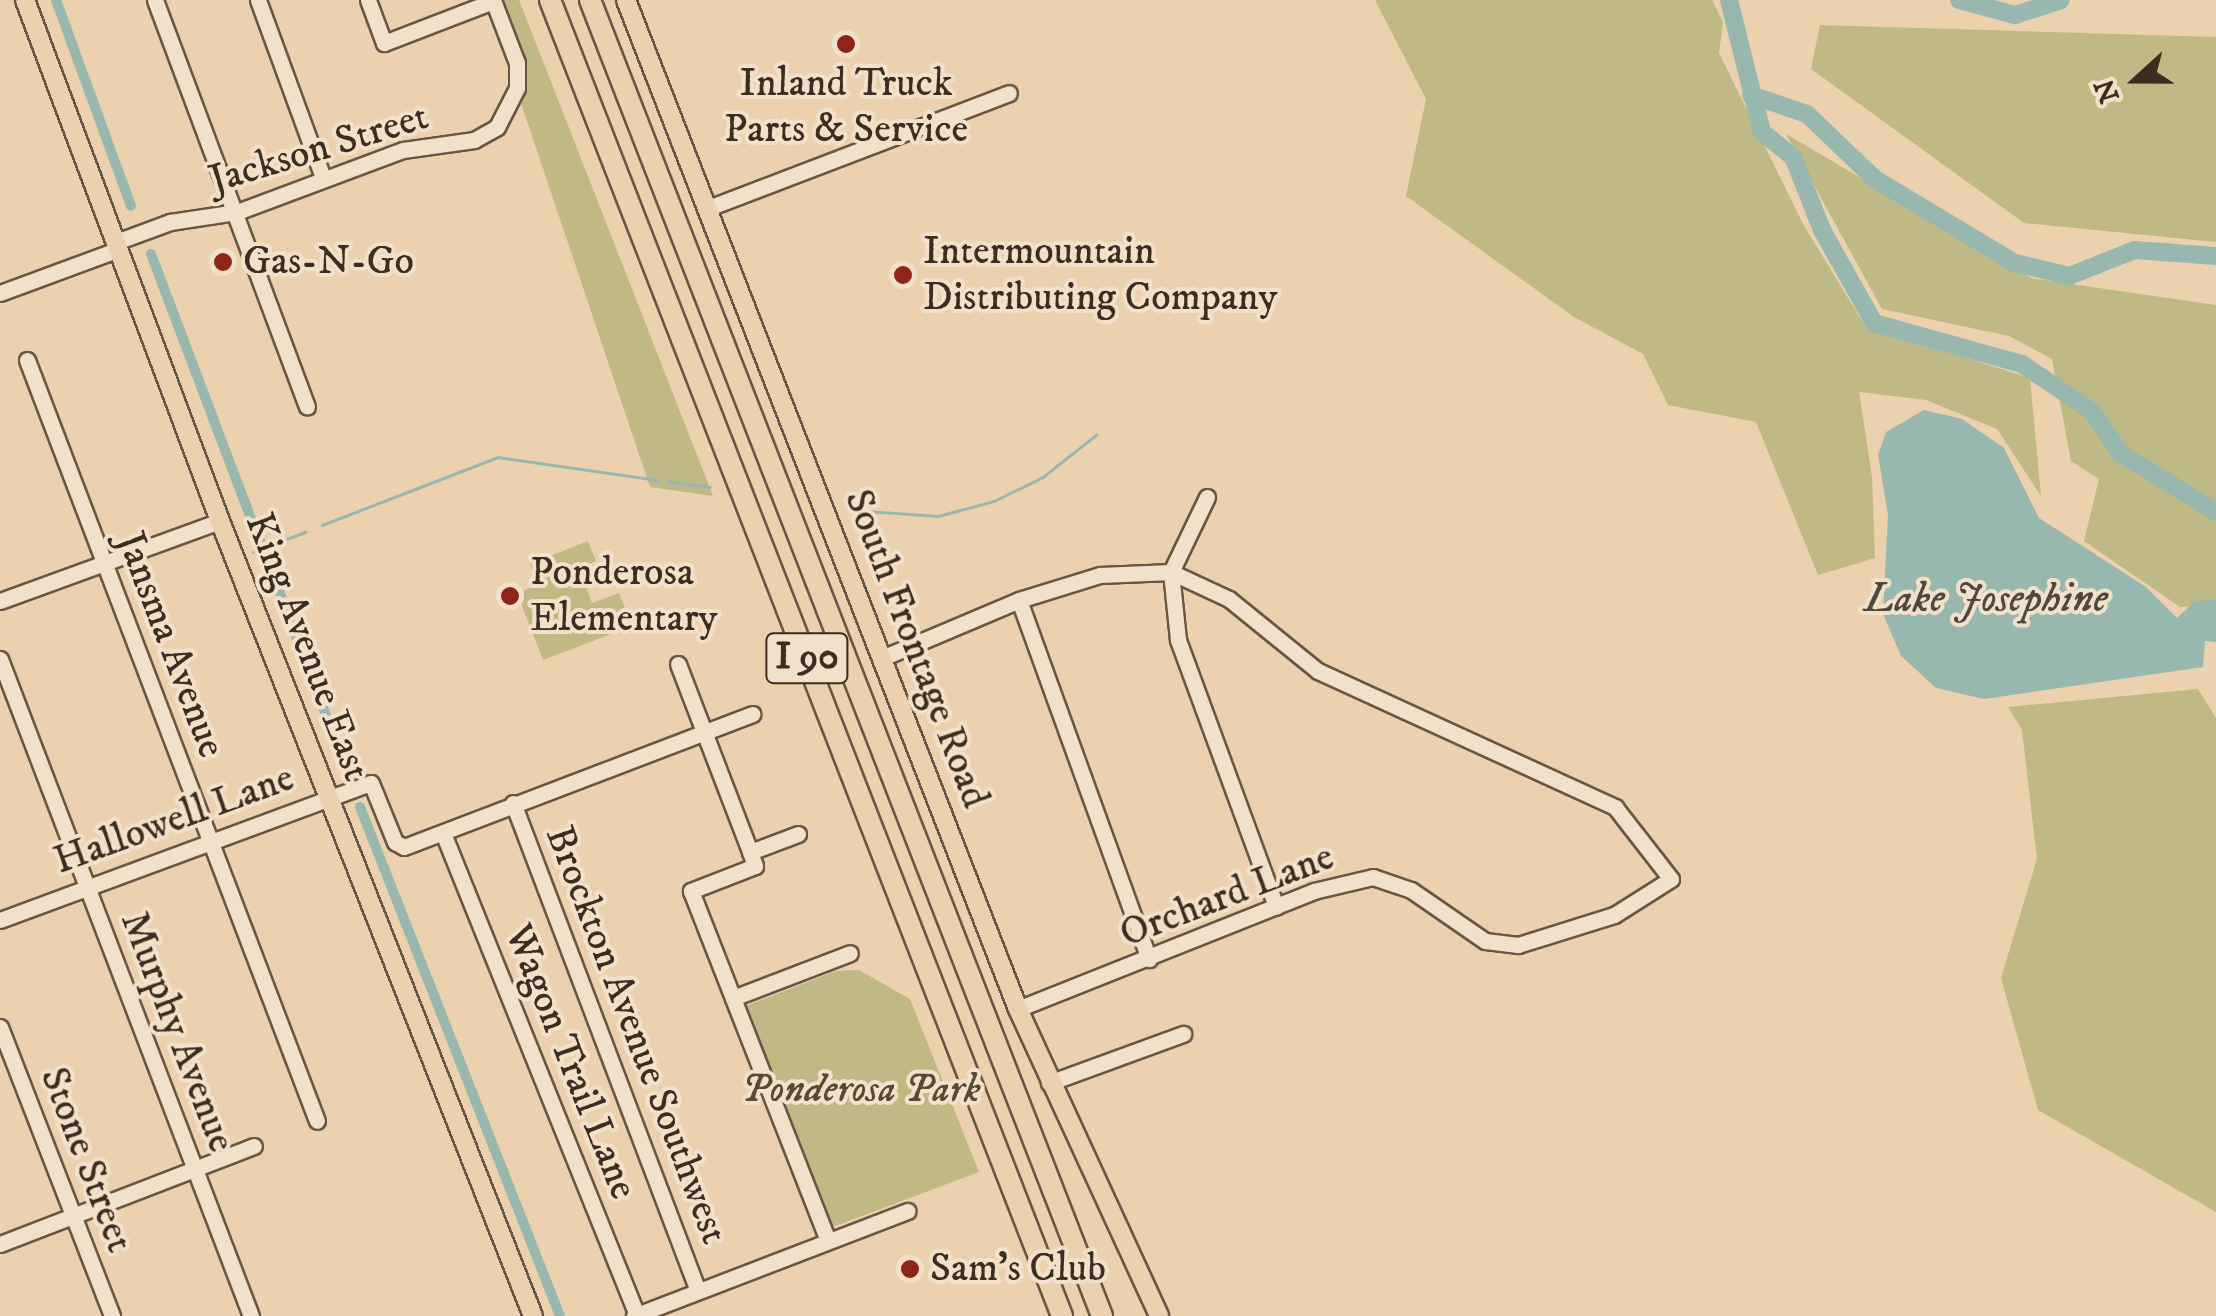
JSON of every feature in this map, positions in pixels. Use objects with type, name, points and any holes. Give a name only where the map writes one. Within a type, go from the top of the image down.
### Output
[{"type":"highway","name":"I 90","points":[[550,0],[1062,1316]]},
{"type":"highway","name":"I 90","points":[[590,0],[1102,1316]]},
{"type":"main road","name":"King Avenue East","points":[[25,0],[220,521],[533,1316]]},
{"type":"main road","name":"South Frontage Road","points":[[626,0],[1018,1010],[1160,1316]]},
{"type":"street","points":[[155,0],[307,406]]},
{"type":"street","points":[[258,0],[323,178]]},
{"type":"street","points":[[368,0],[384,42],[493,0]]},
{"type":"street","name":"Jackson Street","points":[[0,293],[170,222],[237,212],[415,147],[474,140],[496,127],[517,88],[518,64],[493,0]]},
{"type":"street","points":[[708,208],[1009,93]]},
{"type":"street","name":"Jansma Avenue","points":[[27,360],[318,1121]]},
{"type":"street","points":[[1206,497],[1171,572],[1178,640],[1276,907]]},
{"type":"street","points":[[0,601],[220,521]]},
{"type":"street","points":[[882,658],[1019,600],[1100,575],[1171,572]]},
{"type":"street","name":"Orchard Lane","points":[[1018,1010],[1276,907],[1373,877],[1410,890],[1485,941],[1518,945],[1614,914],[1671,879],[1615,807],[1318,670],[1230,599],[1171,572]]},
{"type":"street","points":[[1019,600],[1149,959]]},
{"type":"street","name":"Murphy Avenue","points":[[0,660],[252,1316]]},
{"type":"street","points":[[678,664],[755,866],[691,890],[828,1240]]},
{"type":"street","points":[[443,832],[753,714]]},
{"type":"street","name":"Hallowell Lane","points":[[0,920],[371,783],[394,842],[404,847],[443,832]]},
{"type":"street","name":"Brockton Avenue Southwest","points":[[513,803],[698,1291]]},
{"type":"street","name":"Wagon Trail Lane","points":[[443,832],[636,1316]]},
{"type":"street","points":[[750,852],[798,834]]},
{"type":"street","points":[[733,998],[850,953]]},
{"type":"street","name":"Stone Street","points":[[0,1027],[112,1316]]},
{"type":"street","points":[[1049,1083],[1183,1034]]},
{"type":"street","points":[[0,1244],[254,1146]]},
{"type":"street","points":[[636,1316],[908,1211]]},
{"type":"green space","points":[[495,0],[519,0],[713,496],[650,487],[522,106]]},
{"type":"green space","points":[[1375,0],[1712,0],[1723,22],[1719,53],[1803,224],[1865,326],[2030,378],[2041,496],[1997,429],[1926,400],[1859,392],[1872,477],[1875,558],[1818,575],[1756,422],[1668,405],[1643,354],[1574,317],[1406,196],[1426,99]]},
{"type":"green space","points":[[1820,25],[2216,37],[2216,242],[2024,223],[1811,69]]},
{"type":"green space","points":[[1786,134],[2031,278],[2216,305],[2216,605],[2180,607],[2084,541],[2099,479],[2071,461],[2052,359],[2009,336],[1882,309]]},
{"type":"green space","points":[[588,541],[596,561],[579,568],[592,603],[619,593],[632,626],[543,660],[517,593],[538,585],[530,564]]},
{"type":"green space","points":[[2198,689],[2216,718],[2216,1212],[2038,1110],[2001,978],[2037,859],[2022,730],[2008,707]]},
{"type":"green space","name":"Ponderosa Park","points":[[859,970],[910,999],[979,1172],[830,1228],[743,1007],[836,971]]},
{"type":"water","name":"Lake Josephine","points":[[1924,410],[1962,419],[2004,448],[2039,518],[2146,587],[2177,618],[2194,602],[2216,599],[2216,642],[2205,641],[2203,667],[1984,699],[1936,688],[1901,656],[1883,614],[1888,515],[1878,455],[1886,432]]},
{"type":"waterway","points":[[56,0],[131,206]]},
{"type":"waterway","points":[[1729,0],[1762,132],[1793,157],[1822,230],[1874,323],[2022,364],[2092,411],[2120,453],[2216,512]]},
{"type":"waterway","points":[[1959,0],[2015,15],[2061,0]]},
{"type":"waterway","points":[[1751,95],[1807,114],[1875,179],[2015,263],[2069,276],[2135,250],[2216,256]]},
{"type":"waterway","points":[[151,254],[253,524]]},
{"type":"waterway","points":[[852,510],[938,516],[994,501],[1043,477],[1096,435]]},
{"type":"waterway","points":[[322,525],[498,457],[657,480]]},
{"type":"waterway","points":[[667,481],[710,487]]},
{"type":"waterway","points":[[253,552],[305,532]]},
{"type":"waterway","points":[[259,538],[350,779]]},
{"type":"waterway","points":[[360,807],[560,1316]]},
{"type":"place","name":"Inland Truck Parts & Service","points":[[846,44]]},
{"type":"place","name":"Gas-N-Go","points":[[223,262]]},
{"type":"place","name":"Intermountain Distributing Company","points":[[903,275]]},
{"type":"place","name":"Ponderosa Elementary","points":[[510,596]]},
{"type":"place","name":"Sam's Club","points":[[910,1269]]}]
